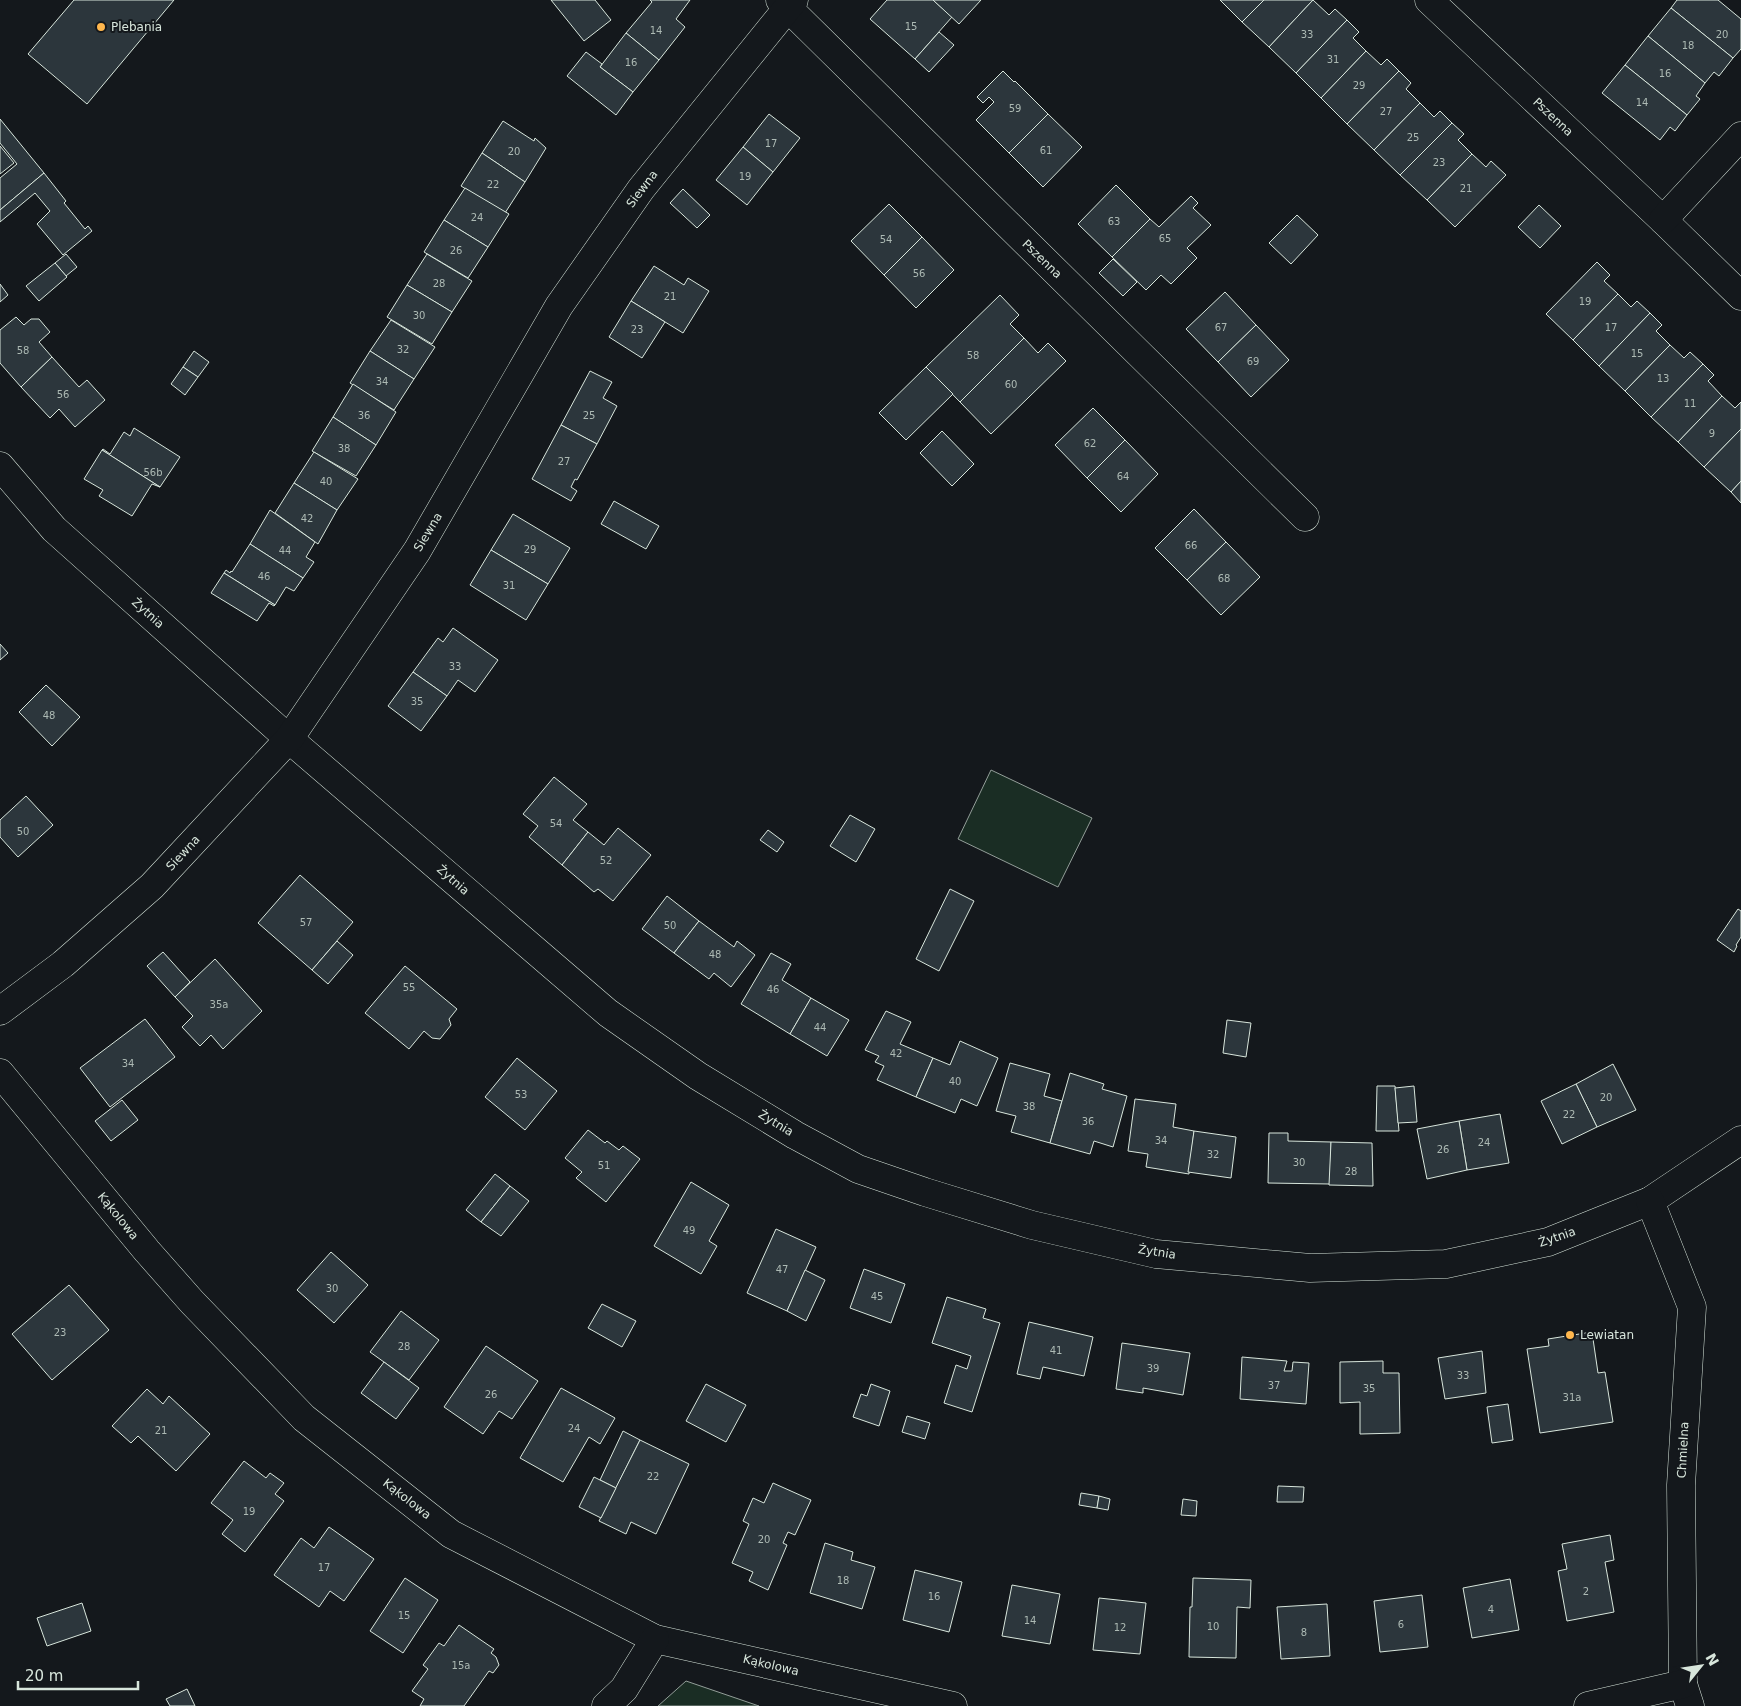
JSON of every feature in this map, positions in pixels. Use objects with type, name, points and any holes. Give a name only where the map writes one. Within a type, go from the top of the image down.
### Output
[{"type":"street","name":"Pszenna","points":[[787,3],[1305,517]]},
{"type":"street","name":"Siewna","points":[[0,1011],[63,964],[152,886],[289,740],[417,551],[559,306],[641,188],[787,3]]},
{"type":"street","name":"Pszenna","points":[[1443,5],[1741,296]]},
{"type":"street","points":[[1663,220],[1741,136]]},
{"type":"street","name":"Żytnia","points":[[0,466],[54,529],[289,740],[608,1013],[698,1076],[795,1135],[858,1169],[1032,1225],[1156,1254],[1310,1268],[1446,1264],[1548,1242],[1650,1201],[1741,1140]]},
{"type":"street","name":"Kąkolowa","points":[[0,1073],[147,1252],[192,1302],[304,1418],[452,1534],[655,1639],[953,1706]]},
{"type":"street","name":"Chmielna","points":[[1650,1201],[1692,1307],[1682,1485],[1687,1695]]},
{"type":"street","points":[[606,1706],[624,1689],[655,1639]]},
{"type":"street","points":[[1588,1706],[1687,1695]]},
{"type":"green space","points":[[991,770],[1092,818],[1058,887],[958,839]]},
{"type":"green space","points":[[686,1681],[759,1706],[658,1706]]},
{"type":"building","name":"Plebania","points":[[74,0],[174,0],[87,104],[28,54]]},
{"type":"building","points":[[551,0],[595,0],[611,20],[584,41]]},
{"type":"building","points":[[650,0],[690,0],[676,19],[685,27],[659,60],[626,33],[652,2]]},
{"type":"building","points":[[887,0],[933,0],[952,17],[915,59],[870,19]]},
{"type":"building","points":[[933,0],[981,0],[959,24]]},
{"type":"building","points":[[1220,0],[1264,0],[1242,22]]},
{"type":"building","points":[[1264,0],[1313,0],[1269,47],[1242,22]]},
{"type":"building","points":[[1313,0],[1329,15],[1335,9],[1347,20],[1296,73],[1269,47]]},
{"type":"building","points":[[1677,0],[1718,0],[1741,19],[1741,49],[1733,58],[1671,8]]},
{"type":"building","points":[[1671,8],[1733,58],[1719,76],[1714,72],[1705,83],[1648,36]]},
{"type":"building","points":[[1347,20],[1359,32],[1353,38],[1366,51],[1321,98],[1296,73]]},
{"type":"building","points":[[939,32],[954,45],[929,72],[915,59]]},
{"type":"building","points":[[626,33],[659,60],[633,92],[600,67]]},
{"type":"building","points":[[1648,36],[1705,83],[1696,96],[1700,99],[1687,115],[1625,65]]},
{"type":"building","points":[[1366,51],[1381,65],[1387,59],[1399,71],[1347,124],[1321,98]]},
{"type":"building","points":[[586,52],[602,64],[600,67],[633,92],[616,115],[567,76]]},
{"type":"building","points":[[1625,65],[1687,115],[1675,131],[1670,127],[1660,140],[1602,93]]},
{"type":"building","points":[[1003,71],[1048,114],[1009,153],[976,120],[994,102],[989,97],[983,103],[977,97]]},
{"type":"building","points":[[1399,71],[1411,83],[1406,89],[1420,103],[1374,150],[1347,124]]},
{"type":"building","points":[[1420,103],[1434,117],[1440,111],[1452,123],[1400,175],[1374,150]]},
{"type":"building","points":[[769,114],[800,138],[773,172],[743,147]]},
{"type":"building","points":[[1048,114],[1082,147],[1043,187],[1009,153]]},
{"type":"building","points":[[0,119],[44,173],[0,210],[0,178],[17,164],[0,143]]},
{"type":"building","points":[[503,121],[534,141],[535,138],[546,148],[525,182],[482,153]]},
{"type":"building","points":[[1452,123],[1464,134],[1458,140],[1472,154],[1427,200],[1400,175]]},
{"type":"building","points":[[0,146],[14,163],[0,174]]},
{"type":"building","points":[[743,147],[773,172],[747,205],[716,180]]},
{"type":"building","points":[[482,153],[525,182],[505,213],[461,186]]},
{"type":"building","points":[[1472,154],[1486,167],[1491,161],[1506,175],[1455,227],[1427,200]]},
{"type":"building","points":[[44,173],[66,201],[64,203],[85,229],[88,226],[92,231],[63,255],[37,224],[50,211],[35,193],[0,222],[0,210]]},
{"type":"building","points":[[1116,185],[1150,219],[1112,257],[1078,224]]},
{"type":"building","points":[[465,188],[509,214],[488,247],[444,220]]},
{"type":"building","points":[[683,189],[710,215],[697,228],[670,203]]},
{"type":"building","points":[[1191,196],[1198,203],[1193,208],[1211,225],[1187,248],[1197,258],[1171,284],[1161,275],[1146,290],[1112,257],[1150,219],[1159,227]]},
{"type":"building","points":[[889,204],[922,237],[884,275],[851,241]]},
{"type":"building","points":[[1539,205],[1561,226],[1540,248],[1518,227]]},
{"type":"building","points":[[1297,215],[1318,235],[1291,264],[1269,243]]},
{"type":"building","points":[[444,220],[488,247],[468,278],[424,252]]},
{"type":"building","points":[[922,237],[954,270],[916,308],[884,275]]},
{"type":"building","points":[[66,254],[77,267],[66,276],[55,263]]},
{"type":"building","points":[[427,254],[472,281],[452,312],[407,285]]},
{"type":"building","points":[[1113,259],[1137,282],[1123,296],[1099,273]]},
{"type":"building","points":[[1597,262],[1610,275],[1604,281],[1618,294],[1573,340],[1546,314]]},
{"type":"building","points":[[55,263],[67,277],[39,301],[26,286]]},
{"type":"building","points":[[654,266],[684,285],[688,278],[709,291],[683,333],[631,301]]},
{"type":"building","points":[[0,284],[8,295],[0,302]]},
{"type":"building","points":[[407,285],[452,312],[432,344],[387,317]]},
{"type":"building","points":[[1225,292],[1256,325],[1218,362],[1186,329]]},
{"type":"building","points":[[1618,294],[1631,307],[1637,301],[1650,313],[1599,366],[1573,340]]},
{"type":"building","points":[[1000,295],[1019,315],[1010,324],[1024,338],[960,402],[926,367]]},
{"type":"building","points":[[631,301],[665,322],[642,358],[609,337]]},
{"type":"building","points":[[1650,313],[1662,325],[1656,331],[1670,345],[1625,391],[1599,366]]},
{"type":"building","points":[[16,317],[24,325],[31,319],[39,319],[50,332],[39,342],[52,357],[21,387],[0,363],[0,330]]},
{"type":"building","points":[[391,320],[435,347],[414,379],[370,351]]},
{"type":"building","points":[[1256,325],[1289,360],[1251,397],[1218,362]]},
{"type":"building","points":[[1024,338],[1038,353],[1048,343],[1066,361],[991,434],[960,402]]},
{"type":"building","points":[[1670,345],[1684,358],[1690,352],[1703,364],[1651,417],[1625,391]]},
{"type":"building","points":[[194,351],[209,362],[198,377],[183,367]]},
{"type":"building","points":[[370,351],[414,379],[394,410],[350,383]]},
{"type":"building","points":[[52,357],[79,387],[87,380],[105,400],[75,427],[59,409],[50,418],[21,387]]},
{"type":"building","points":[[1703,364],[1714,375],[1708,381],[1722,396],[1678,442],[1651,417]]},
{"type":"building","points":[[183,367],[198,377],[185,395],[171,384]]},
{"type":"building","points":[[926,367],[953,394],[906,440],[879,413]]},
{"type":"building","points":[[590,371],[612,382],[603,398],[617,406],[597,444],[561,425]]},
{"type":"building","points":[[353,384],[396,412],[376,445],[333,417]]},
{"type":"building","points":[[1722,396],[1735,408],[1741,402],[1741,429],[1704,467],[1678,442]]},
{"type":"building","points":[[1093,408],[1125,440],[1087,478],[1055,445]]},
{"type":"building","points":[[333,417],[376,445],[356,476],[312,451]]},
{"type":"building","points":[[561,425],[597,444],[577,480],[575,479],[571,487],[577,491],[571,501],[532,479]]},
{"type":"building","points":[[134,428],[180,457],[160,487],[102,450],[110,454],[124,432],[130,436]]},
{"type":"building","points":[[1741,429],[1741,481],[1731,492],[1704,467]]},
{"type":"building","points":[[942,431],[974,464],[952,486],[920,453]]},
{"type":"building","points":[[1125,440],[1158,474],[1121,512],[1087,478]]},
{"type":"building","points":[[102,450],[160,487],[152,484],[132,516],[99,496],[103,490],[84,479]]},
{"type":"building","points":[[314,452],[358,479],[337,510],[294,483]]},
{"type":"building","points":[[1741,481],[1741,503],[1731,492]]},
{"type":"building","points":[[294,483],[337,510],[318,544],[275,513]]},
{"type":"building","points":[[614,501],[659,526],[646,549],[601,524]]},
{"type":"building","points":[[1194,509],[1226,542],[1187,580],[1155,548]]},
{"type":"building","points":[[270,510],[315,542],[306,557],[314,562],[303,578],[250,544]]},
{"type":"building","points":[[513,514],[570,548],[548,584],[491,550]]},
{"type":"building","points":[[1226,542],[1260,577],[1221,615],[1187,580]]},
{"type":"building","points":[[250,544],[303,578],[294,591],[286,587],[275,605],[224,573],[226,570],[230,573],[232,572]]},
{"type":"building","points":[[491,550],[548,584],[526,620],[470,585]]},
{"type":"building","points":[[224,573],[275,605],[269,603],[257,621],[211,593]]},
{"type":"building","points":[[453,628],[498,660],[475,692],[458,680],[447,696],[413,672],[438,638],[443,642]]},
{"type":"building","points":[[0,644],[8,653],[0,660]]},
{"type":"building","points":[[413,672],[447,696],[421,731],[388,706]]},
{"type":"building","points":[[46,685],[80,717],[52,746],[19,712]]},
{"type":"building","points":[[554,777],[587,804],[573,820],[588,832],[562,865],[529,837],[538,826],[523,814]]},
{"type":"building","points":[[26,796],[53,825],[18,857],[0,837],[0,820]]},
{"type":"building","points":[[850,815],[875,829],[856,862],[830,846]]},
{"type":"building","points":[[618,828],[651,855],[613,901],[598,889],[594,892],[562,865],[588,832],[604,845]]},
{"type":"building","points":[[768,830],[784,842],[777,852],[760,840]]},
{"type":"building","points":[[300,875],[353,922],[312,970],[258,923]]},
{"type":"building","points":[[950,889],[974,901],[939,971],[916,959]]},
{"type":"building","points":[[667,896],[699,921],[674,953],[642,929]]},
{"type":"building","points":[[1738,909],[1741,911],[1741,937],[1734,952],[1717,940]]},
{"type":"building","points":[[699,921],[734,947],[737,941],[755,955],[731,987],[714,973],[709,979],[674,953]]},
{"type":"building","points":[[337,941],[353,955],[328,984],[312,970]]},
{"type":"building","points":[[163,952],[190,982],[175,997],[147,966]]},
{"type":"building","points":[[771,953],[791,964],[782,980],[811,998],[790,1034],[741,1004]]},
{"type":"building","points":[[215,959],[262,1011],[223,1049],[211,1035],[200,1046],[182,1027],[193,1016],[175,997]]},
{"type":"building","points":[[405,966],[457,1009],[449,1019],[451,1025],[440,1039],[432,1038],[424,1031],[409,1049],[365,1013]]},
{"type":"building","points":[[811,998],[849,1020],[827,1056],[790,1034]]},
{"type":"building","points":[[886,1011],[911,1022],[900,1044],[933,1058],[916,1097],[877,1080],[884,1066],[875,1062],[879,1056],[865,1050]]},
{"type":"building","points":[[145,1019],[175,1057],[110,1107],[80,1068]]},
{"type":"building","points":[[1227,1020],[1251,1023],[1246,1057],[1223,1053]]},
{"type":"building","points":[[960,1041],[998,1058],[977,1106],[961,1099],[955,1113],[916,1097],[933,1058],[950,1065]]},
{"type":"building","points":[[517,1058],[557,1091],[525,1130],[485,1097]]},
{"type":"building","points":[[1010,1063],[1050,1074],[1044,1096],[1062,1101],[1050,1143],[1011,1132],[1016,1116],[996,1111]]},
{"type":"building","points":[[1613,1064],[1636,1110],[1597,1127],[1576,1084]]},
{"type":"building","points":[[1070,1073],[1104,1084],[1102,1089],[1127,1096],[1113,1147],[1094,1141],[1090,1154],[1050,1143]]},
{"type":"building","points":[[1576,1084],[1597,1127],[1562,1144],[1541,1101]]},
{"type":"building","points":[[1377,1086],[1395,1086],[1399,1131],[1376,1131]]},
{"type":"building","points":[[1414,1086],[1417,1122],[1398,1123],[1395,1088]]},
{"type":"building","points":[[1135,1099],[1176,1104],[1173,1127],[1194,1131],[1189,1174],[1146,1167],[1148,1154],[1128,1151]]},
{"type":"building","points":[[122,1100],[138,1120],[111,1141],[95,1121]]},
{"type":"building","points":[[1500,1114],[1509,1163],[1467,1170],[1459,1121]]},
{"type":"building","points":[[1459,1121],[1467,1170],[1427,1179],[1417,1129]]},
{"type":"building","points":[[588,1130],[605,1143],[607,1141],[619,1150],[623,1146],[640,1159],[606,1202],[576,1178],[582,1172],[565,1158]]},
{"type":"building","points":[[1194,1131],[1236,1137],[1231,1178],[1188,1172]]},
{"type":"building","points":[[1269,1133],[1288,1133],[1288,1141],[1331,1142],[1330,1184],[1268,1183]]},
{"type":"building","points":[[1331,1142],[1372,1143],[1373,1186],[1329,1185]]},
{"type":"building","points":[[495,1174],[510,1186],[481,1222],[466,1210]]},
{"type":"building","points":[[691,1182],[729,1205],[709,1241],[717,1246],[701,1274],[654,1246]]},
{"type":"building","points":[[510,1186],[529,1201],[501,1236],[481,1222]]},
{"type":"building","points":[[776,1229],[816,1247],[787,1311],[747,1293]]},
{"type":"building","points":[[331,1252],[368,1285],[334,1323],[297,1290]]},
{"type":"building","points":[[864,1269],[905,1284],[891,1323],[850,1308]]},
{"type":"building","points":[[805,1270],[825,1280],[806,1321],[787,1311]]},
{"type":"building","points":[[69,1285],[109,1330],[52,1380],[12,1334]]},
{"type":"building","points":[[947,1297],[986,1309],[983,1318],[1000,1323],[972,1412],[944,1403],[956,1365],[967,1369],[971,1356],[932,1343]]},
{"type":"building","points":[[602,1304],[636,1321],[622,1347],[588,1328]]},
{"type":"building","points":[[401,1311],[439,1340],[409,1380],[370,1352]]},
{"type":"building","points":[[1029,1322],[1093,1337],[1084,1376],[1043,1367],[1040,1379],[1017,1374]]},
{"type":"building","points":[[1592,1332],[1598,1373],[1605,1372],[1613,1422],[1540,1433],[1527,1349],[1549,1346],[1548,1339]]},
{"type":"building","points":[[1122,1343],[1190,1353],[1183,1395],[1143,1388],[1143,1393],[1116,1389]]},
{"type":"building","points":[[486,1346],[538,1381],[512,1419],[499,1411],[483,1434],[444,1407]]},
{"type":"building","points":[[1482,1351],[1486,1393],[1445,1399],[1438,1358]]},
{"type":"building","points":[[1242,1357],[1287,1361],[1284,1371],[1292,1371],[1293,1362],[1309,1363],[1306,1404],[1240,1399]]},
{"type":"building","points":[[1383,1361],[1383,1373],[1399,1373],[1400,1433],[1360,1434],[1360,1402],[1340,1403],[1340,1362]]},
{"type":"building","points":[[384,1362],[419,1388],[396,1419],[361,1393]]},
{"type":"building","points":[[706,1384],[746,1405],[726,1442],[686,1421]]},
{"type":"building","points":[[871,1384],[890,1391],[879,1426],[853,1417],[861,1394],[867,1396]]},
{"type":"building","points":[[561,1388],[615,1418],[600,1444],[589,1437],[563,1482],[520,1458]]},
{"type":"building","points":[[147,1389],[163,1404],[169,1396],[210,1434],[176,1471],[138,1436],[131,1443],[112,1426]]},
{"type":"building","points":[[1508,1404],[1513,1440],[1492,1443],[1487,1407]]},
{"type":"building","points":[[907,1416],[930,1423],[925,1439],[902,1432]]},
{"type":"building","points":[[623,1431],[640,1440],[616,1488],[600,1480]]},
{"type":"building","points":[[640,1440],[689,1464],[656,1534],[631,1522],[626,1534],[599,1521]]},
{"type":"building","points":[[244,1461],[266,1478],[270,1473],[284,1483],[275,1494],[284,1501],[245,1552],[222,1534],[233,1520],[211,1503]]},
{"type":"building","points":[[594,1477],[616,1488],[601,1518],[579,1507]]},
{"type":"building","points":[[773,1483],[811,1500],[795,1535],[788,1532],[783,1543],[787,1545],[768,1590],[749,1581],[753,1572],[732,1563],[749,1524],[743,1521],[753,1498],[764,1503]]},
{"type":"building","points":[[1278,1486],[1304,1487],[1303,1502],[1277,1502]]},
{"type":"building","points":[[1081,1493],[1099,1496],[1097,1508],[1079,1505]]},
{"type":"building","points":[[1099,1496],[1110,1499],[1108,1510],[1097,1508]]},
{"type":"building","points":[[1183,1499],[1197,1501],[1196,1516],[1181,1515]]},
{"type":"building","points":[[329,1527],[374,1559],[344,1601],[330,1591],[319,1607],[274,1575],[301,1538],[314,1548]]},
{"type":"building","points":[[1610,1535],[1614,1560],[1605,1562],[1614,1612],[1567,1621],[1558,1571],[1567,1569],[1562,1544]]},
{"type":"building","points":[[825,1543],[853,1552],[851,1560],[875,1567],[862,1609],[810,1593]]},
{"type":"building","points":[[915,1570],[962,1582],[949,1632],[903,1620]]},
{"type":"building","points":[[405,1578],[438,1600],[403,1653],[370,1631]]},
{"type":"building","points":[[1193,1578],[1251,1580],[1250,1608],[1237,1607],[1236,1658],[1189,1657],[1190,1607],[1192,1607]]},
{"type":"building","points":[[1510,1579],[1519,1630],[1472,1638],[1463,1588]]},
{"type":"building","points":[[1012,1585],[1060,1594],[1050,1644],[1002,1636]]},
{"type":"building","points":[[1422,1595],[1428,1647],[1380,1652],[1374,1601]]},
{"type":"building","points":[[1099,1598],[1146,1603],[1140,1654],[1093,1650]]},
{"type":"building","points":[[82,1603],[91,1631],[47,1646],[37,1618]]},
{"type":"building","points":[[1327,1604],[1330,1656],[1281,1659],[1277,1607]]},
{"type":"building","points":[[459,1625],[494,1649],[491,1653],[496,1657],[499,1665],[493,1673],[489,1671],[464,1706],[420,1706],[424,1699],[412,1691],[428,1669],[423,1665],[439,1643],[444,1646]]},
{"type":"building","points":[[187,1689],[195,1706],[170,1706],[166,1699]]},
{"type":"place","name":"Plebania","points":[[101,27]]},
{"type":"place","name":"Lewiatan","points":[[1570,1335]]}]
